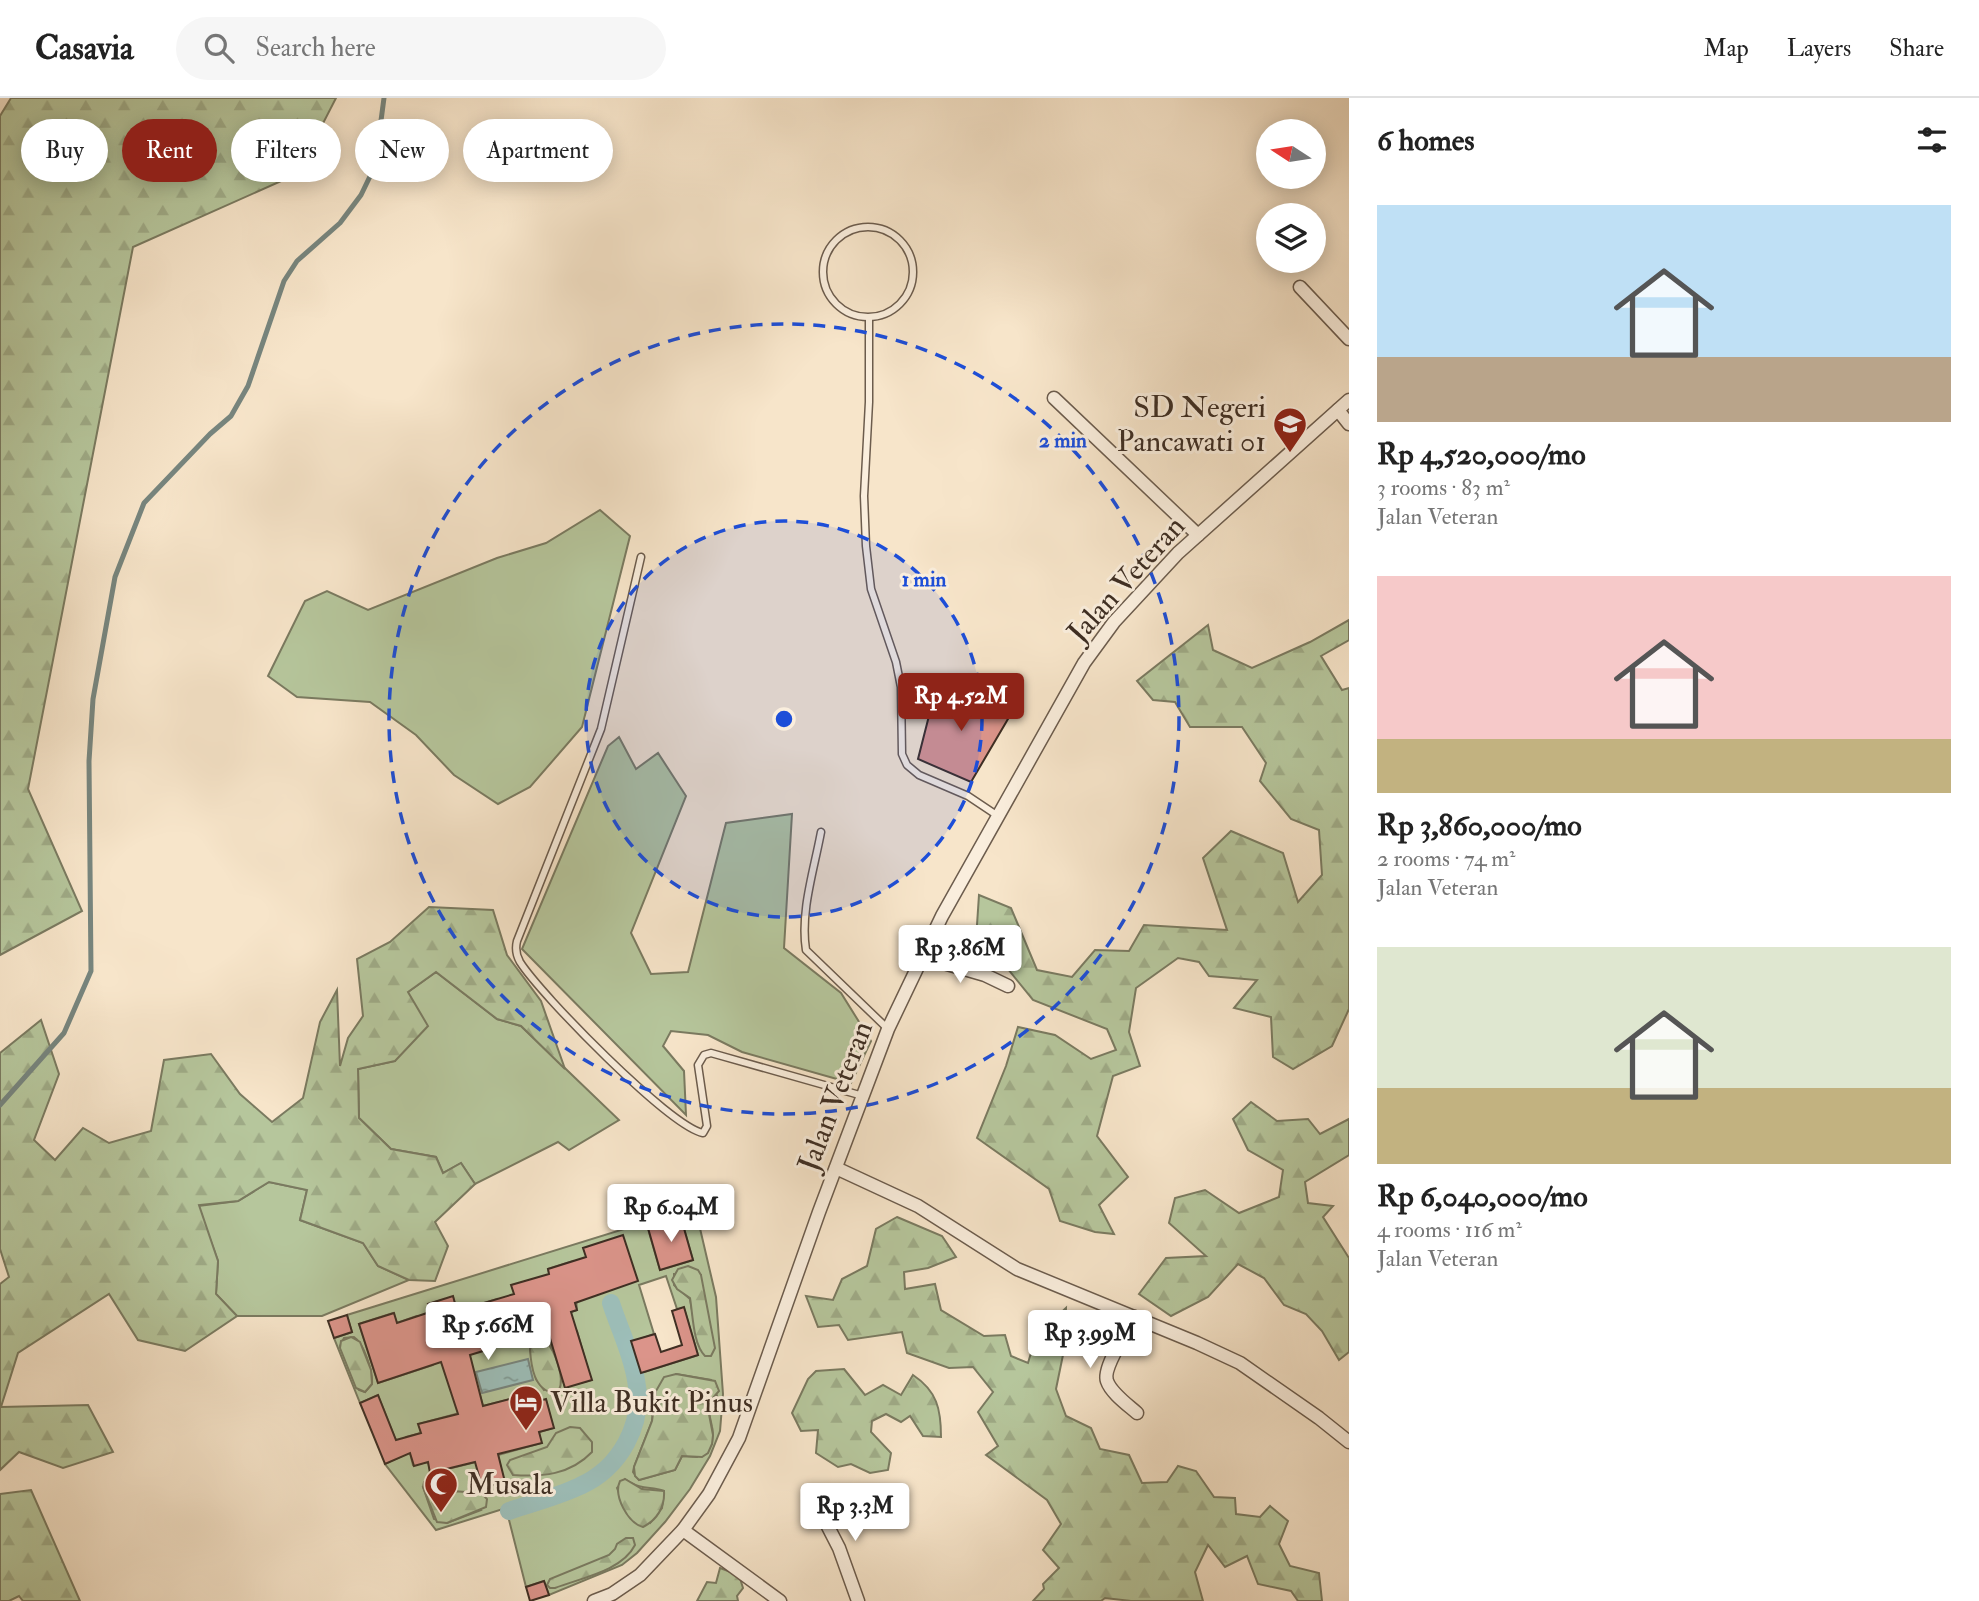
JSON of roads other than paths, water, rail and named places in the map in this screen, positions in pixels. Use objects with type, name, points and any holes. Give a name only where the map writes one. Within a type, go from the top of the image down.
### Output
[{"type":"street","points":[[1300,287],[1349,339]]},
{"type":"street","points":[[1054,398],[1198,536]]},
{"type":"street","name":"Jalan Veteran","points":[[594,1601],[612,1594],[640,1575],[683,1530],[709,1494],[739,1438],[888,1029],[942,916],[1084,663],[1114,622],[1178,553],[1349,400]]},
{"type":"street","points":[[1338,410],[1349,424]]},
{"type":"street","points":[[923,957],[985,975],[1008,986]]},
{"type":"street","points":[[836,1168],[918,1206],[1017,1269],[1240,1363],[1349,1442]]},
{"type":"street","points":[[1135,1317],[1109,1364],[1106,1375],[1110,1386],[1137,1413]]},
{"type":"street","points":[[820,1492],[821,1513],[839,1548],[858,1601]]},
{"type":"street","points":[[683,1530],[780,1601]]},
{"type":"lane","points":[[873,227],[900,240],[909,253],[913,267],[907,296],[897,307],[884,315],[869,318],[855,316],[841,309],[831,299],[824,285],[823,270],[826,256],[839,238],[859,228],[873,227]]},
{"type":"lane","points":[[869,318],[869,426],[864,496],[866,546],[871,589],[896,662],[901,687],[902,754],[907,765],[919,775],[968,796],[999,817]]},
{"type":"lane","points":[[641,557],[601,729],[517,942],[515,950],[519,961],[563,1013],[666,1111],[694,1131],[703,1133],[707,1126],[698,1065],[704,1055],[711,1053],[863,1096]]},
{"type":"lane","points":[[821,832],[806,913],[804,934],[807,950],[888,1029]]},
{"type":"water","points":[[528,1359],[533,1380],[482,1393],[476,1372]]},
{"type":"waterway","points":[[0,1105],[64,1033],[91,971],[89,761],[93,699],[115,577],[144,503],[210,434],[231,416],[248,386],[284,281],[297,261],[340,223],[361,195],[375,166],[384,98]]},
{"type":"waterway","points":[[509,1511],[562,1493],[594,1478],[618,1456],[626,1443],[637,1413],[638,1396],[632,1361],[611,1303]]},
{"type":"place","name":"SD Negeri Pancawati 01","points":[[1290,454]]},
{"type":"place","name":"Villa Bukit Pinus","points":[[526,1432]]},
{"type":"place","name":"Musala","points":[[441,1514]]}]
